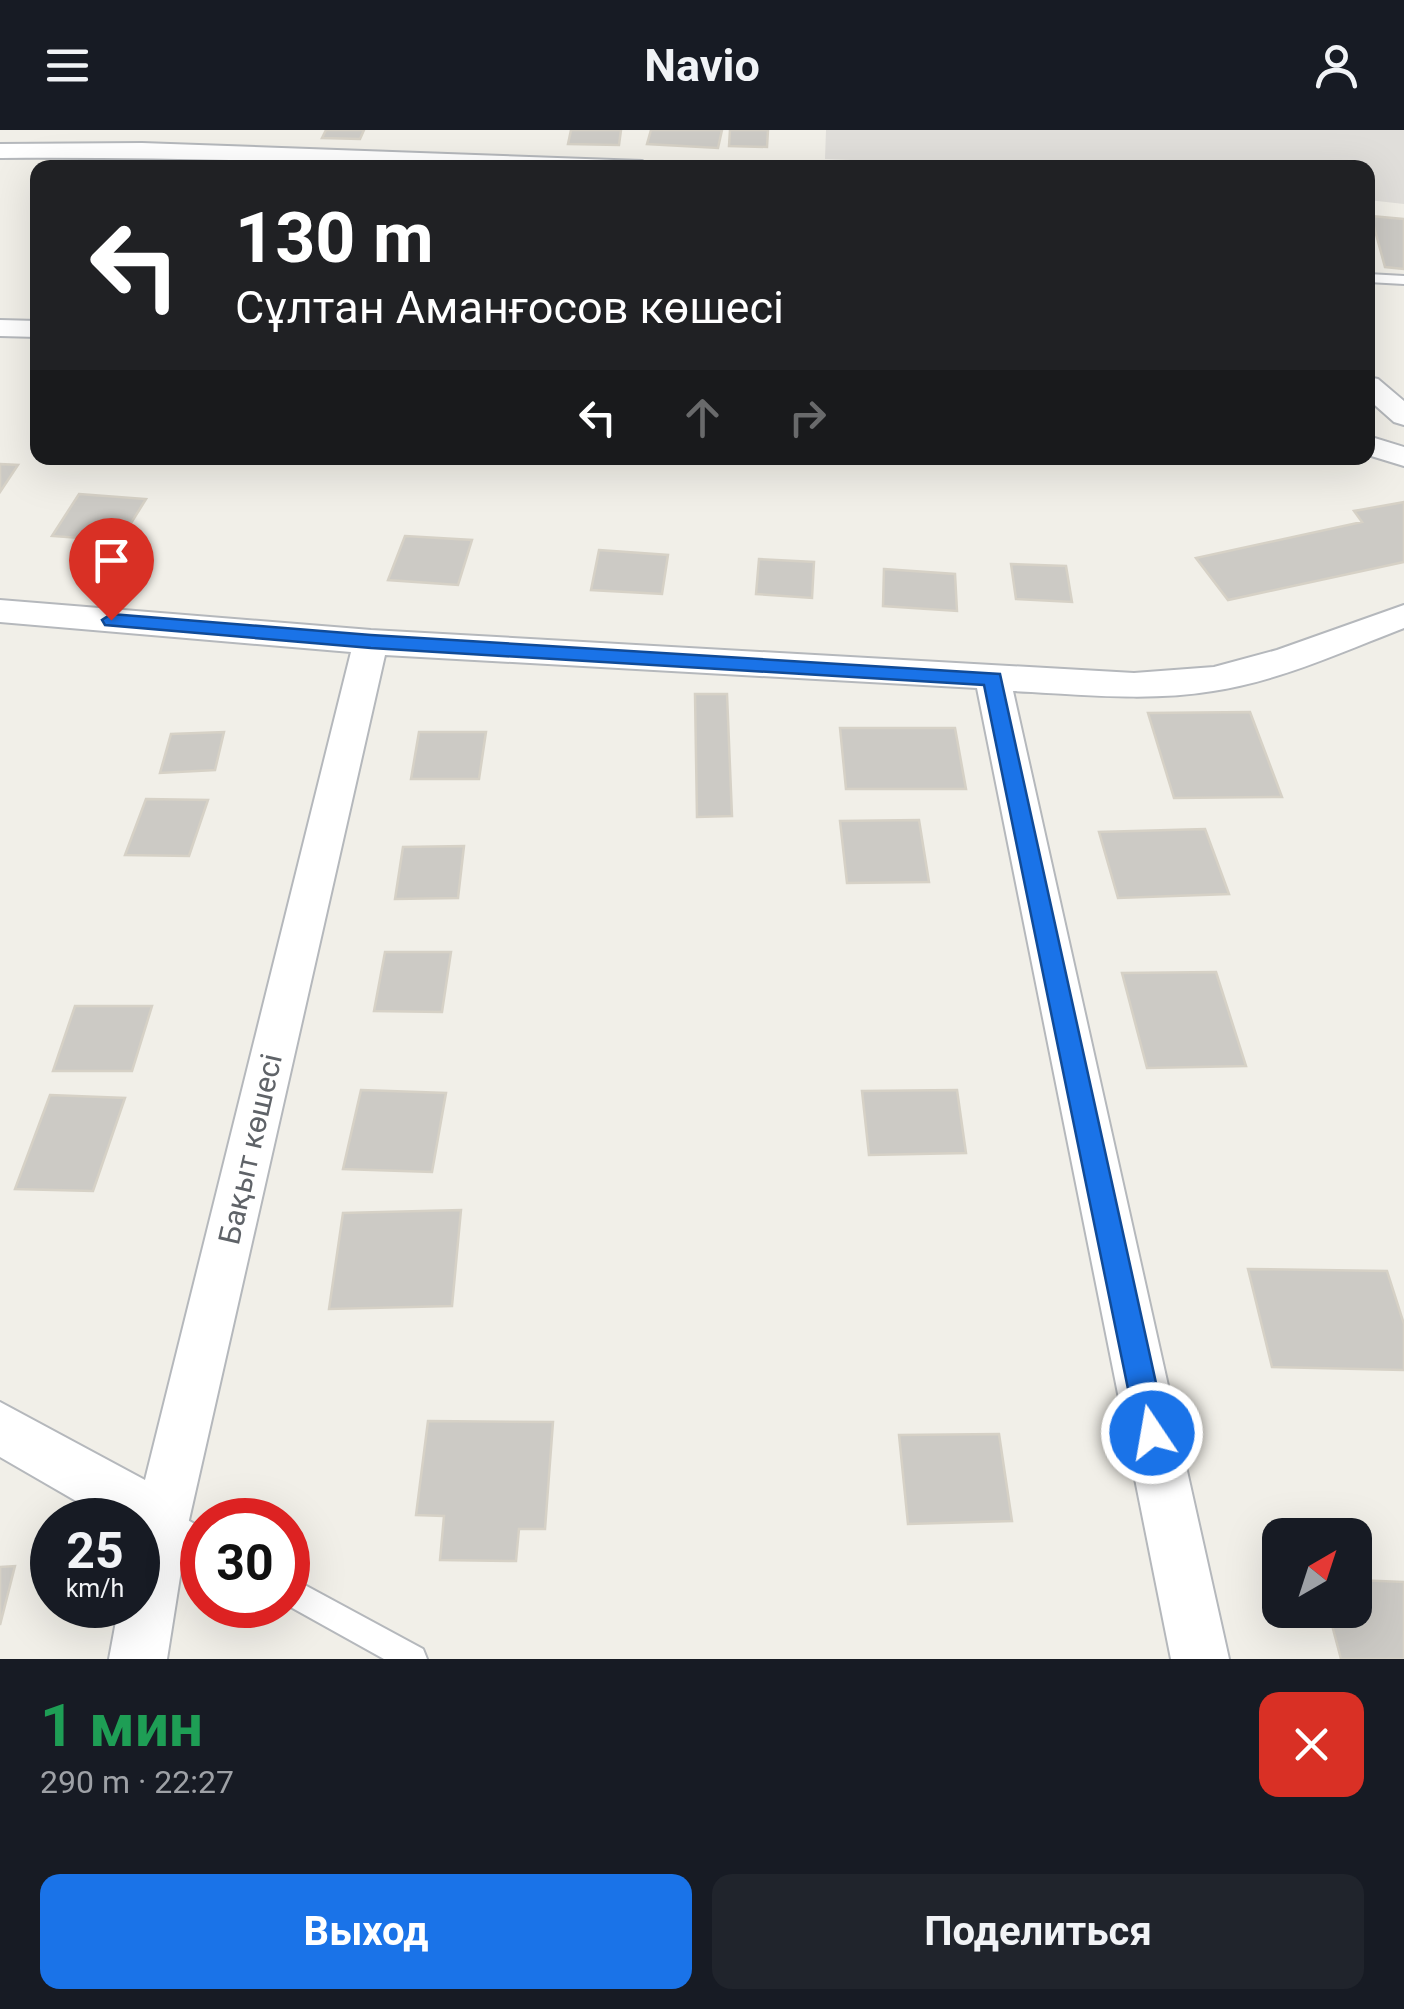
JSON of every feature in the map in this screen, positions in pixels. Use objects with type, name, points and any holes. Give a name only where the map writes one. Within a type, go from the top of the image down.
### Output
[{"type":"street","points":[[0,151],[162,151],[416,160]]},
{"type":"street","points":[[0,328],[30,330]]},
{"type":"street","points":[[1375,391],[1404,416]]},
{"type":"street","points":[[1375,447],[1404,457]]},
{"type":"street","points":[[0,611],[371,642],[1134,685],[1214,678],[1399,624]]},
{"type":"street","name":"Бақыт көшесі","points":[[189,1498],[371,642]]},
{"type":"street","points":[[993,679],[1200,1659]]},
{"type":"street","points":[[0,1428],[180,1531]]},
{"type":"street","name":"Бақыт көшесі","points":[[138,1659],[180,1538]]},
{"type":"lane","points":[[1375,278],[1404,280]]},
{"type":"lane","points":[[310,1602],[412,1659]]},
{"type":"shaded area","points":[[826,130],[1404,130],[1404,204],[1375,201],[1375,160],[825,159]]},
{"type":"building","points":[[326,130],[364,130],[360,139],[322,138]]},
{"type":"building","points":[[571,130],[621,130],[619,145],[568,144]]},
{"type":"building","points":[[651,130],[722,130],[718,148],[647,144]]},
{"type":"building","points":[[730,130],[768,130],[767,147],[729,146]]},
{"type":"building","points":[[1375,216],[1404,219],[1404,269],[1385,267]]},
{"type":"building","points":[[0,464],[18,465],[0,492]]},
{"type":"building","points":[[79,494],[146,499],[120,541],[52,536]]},
{"type":"building","points":[[1404,502],[1404,562],[1228,600],[1196,558],[1362,522],[1354,511]]},
{"type":"building","points":[[405,536],[472,540],[458,585],[388,580]]},
{"type":"building","points":[[599,550],[668,555],[662,594],[591,590]]},
{"type":"building","points":[[759,559],[814,562],[812,598],[756,594]]},
{"type":"building","points":[[1011,564],[1066,566],[1072,602],[1016,599]]},
{"type":"building","points":[[884,569],[955,574],[957,611],[883,606]]},
{"type":"building","points":[[695,694],[727,694],[732,816],[697,817]]},
{"type":"building","points":[[1250,712],[1282,797],[1174,798],[1148,713]]},
{"type":"building","points":[[840,728],[955,728],[966,789],[846,789]]},
{"type":"building","points":[[224,732],[215,770],[160,773],[171,734]]},
{"type":"building","points":[[419,732],[486,732],[479,779],[411,779]]},
{"type":"building","points":[[146,799],[208,800],[189,856],[125,855]]},
{"type":"building","points":[[919,820],[929,882],[847,883],[840,821]]},
{"type":"building","points":[[1205,829],[1229,894],[1118,898],[1099,832]]},
{"type":"building","points":[[464,846],[458,898],[395,899],[403,847]]},
{"type":"building","points":[[385,952],[451,952],[442,1012],[374,1011]]},
{"type":"building","points":[[1216,972],[1246,1066],[1147,1068],[1122,973]]},
{"type":"building","points":[[75,1006],[152,1006],[132,1071],[53,1071]]},
{"type":"building","points":[[361,1090],[446,1093],[432,1172],[343,1169]]},
{"type":"building","points":[[957,1090],[966,1153],[869,1155],[862,1091]]},
{"type":"building","points":[[50,1095],[125,1098],[93,1191],[15,1189]]},
{"type":"building","points":[[461,1210],[452,1306],[329,1309],[343,1213]]},
{"type":"building","points":[[1248,1269],[1387,1271],[1404,1324],[1404,1370],[1272,1367]]},
{"type":"building","points":[[428,1421],[553,1422],[545,1529],[519,1529],[516,1561],[440,1560],[444,1516],[416,1515]]},
{"type":"building","points":[[999,1434],[1012,1521],[908,1524],[899,1435]]},
{"type":"building","points":[[15,1566],[0,1625],[0,1567]]},
{"type":"building","points":[[1372,1581],[1404,1582],[1404,1659],[1341,1659],[1333,1628],[1372,1628]]},
{"type":"route","points":[[111,620],[371,642],[993,679],[1152,1433]]}]
